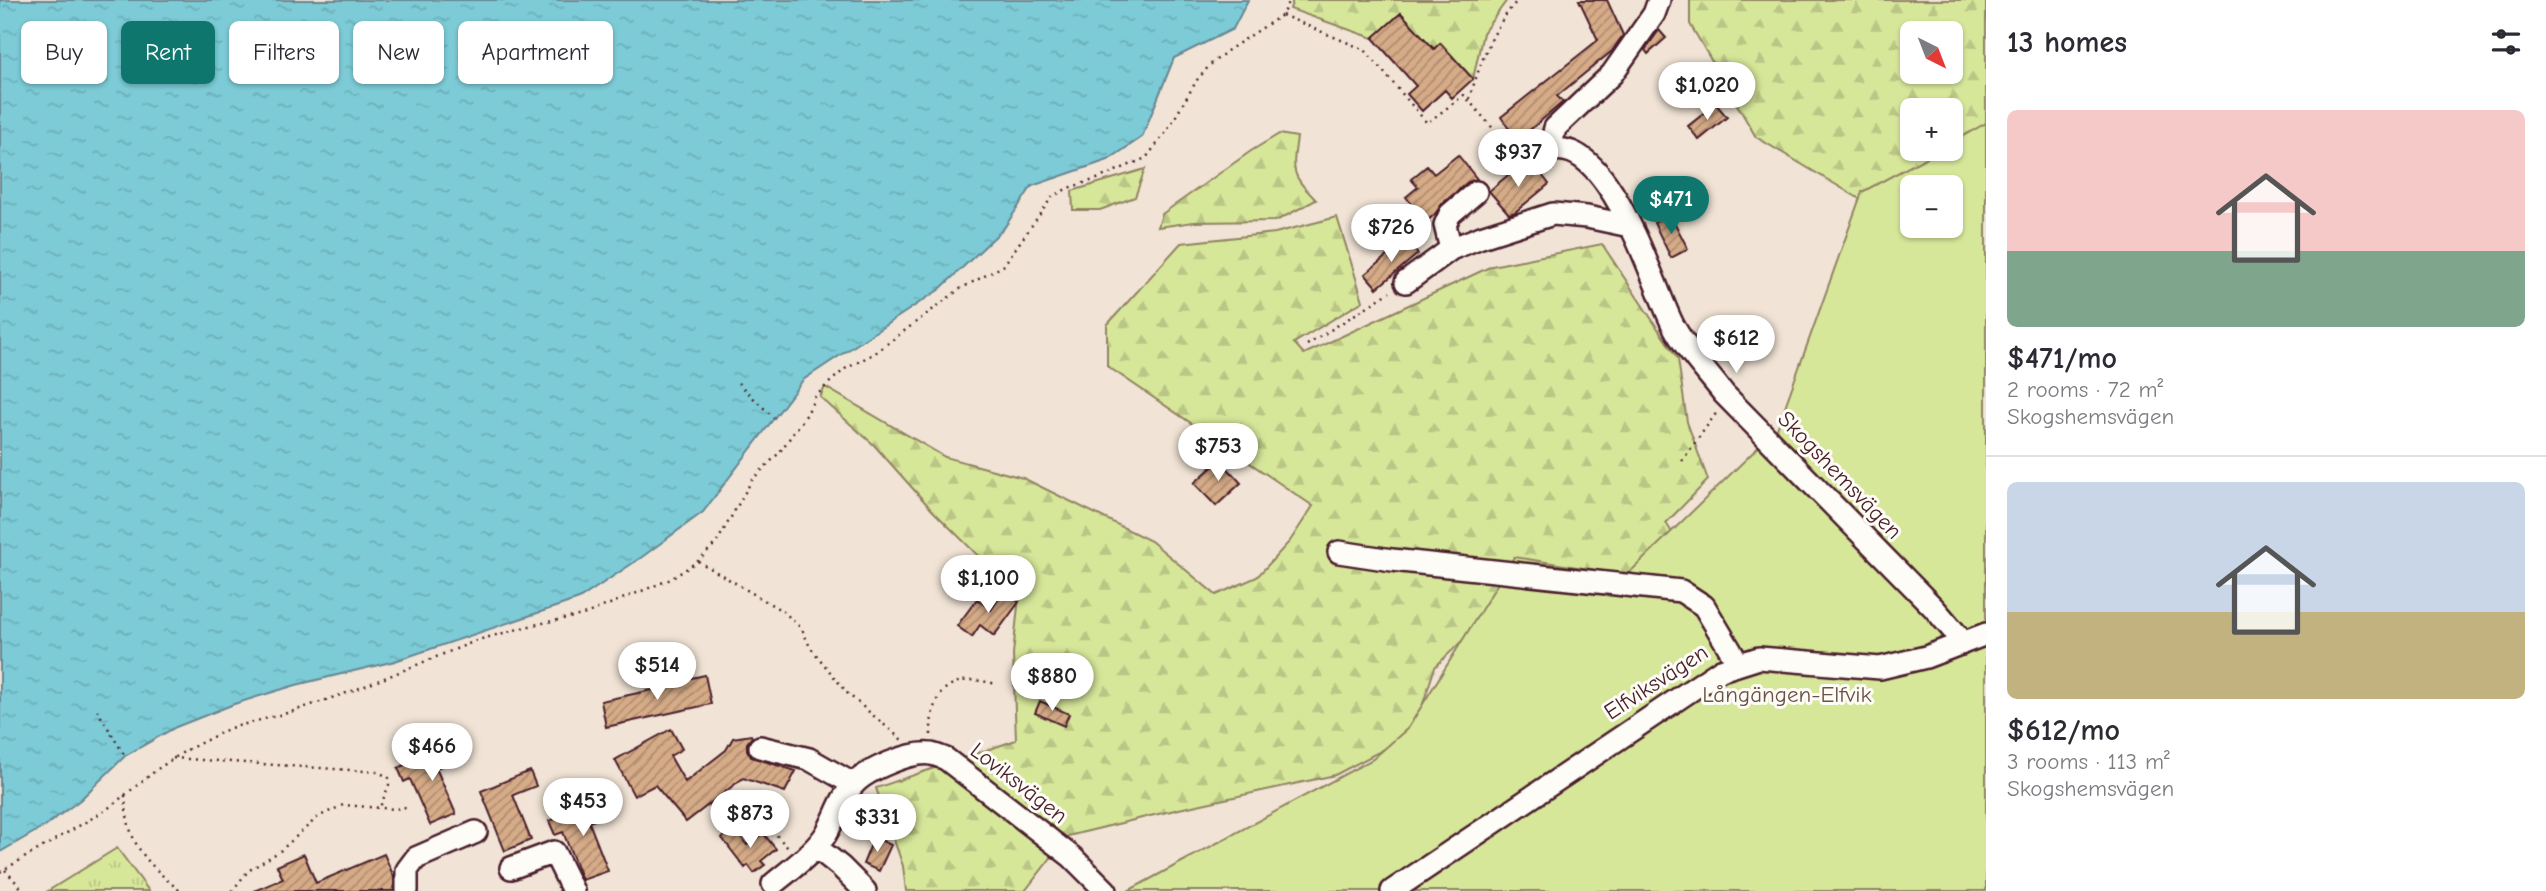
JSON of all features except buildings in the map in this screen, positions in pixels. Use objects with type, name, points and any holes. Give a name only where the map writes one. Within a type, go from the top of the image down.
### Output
[{"type":"street","points":[[1541,155],[1555,128],[1612,74],[1654,14],[1659,0]]},
{"type":"street","name":"Skogshemsvägen","points":[[1541,155],[1576,153],[1595,167],[1611,189],[1630,226],[1674,327],[1724,394],[1934,608],[1958,636],[1961,644]]},
{"type":"street","points":[[1451,250],[1445,225],[1450,214],[1476,192]]},
{"type":"street","points":[[1406,282],[1451,250],[1481,237],[1553,214],[1587,217],[1630,226]]},
{"type":"street","points":[[1339,552],[1681,592],[1704,606],[1738,663]]},
{"type":"street","name":"Elfviksvägen","points":[[1392,891],[1704,679],[1738,663],[1759,658],[1880,668],[1926,657],[1986,634]]},
{"type":"street","points":[[760,747],[809,759],[853,784]]},
{"type":"street","points":[[773,884],[816,847],[853,784],[883,765],[925,754]]},
{"type":"street","name":"Loviksvägen","points":[[925,754],[946,759],[1072,857],[1106,891]]},
{"type":"street","points":[[407,891],[407,870],[416,858],[477,832]]},
{"type":"street","points":[[816,847],[841,866],[865,891]]},
{"type":"street","points":[[511,868],[554,852],[573,891]]},
{"type":"path","points":[[0,872],[94,817],[173,758],[230,728],[291,712],[355,690],[478,640],[583,615],[671,579],[698,561],[717,542],[752,480],[779,453],[807,414],[815,397],[829,383],[845,369],[875,353],[960,289],[1003,266],[1052,197],[1068,188],[1146,158],[1210,65],[1282,15],[1289,0]]},
{"type":"path","points":[[1468,100],[1490,40],[1502,19],[1518,0]]},
{"type":"path","points":[[1282,15],[1365,50],[1427,123],[1464,95],[1518,158],[1526,152],[1541,155]]},
{"type":"path","points":[[1307,345],[1406,282]]},
{"type":"path","points":[[738,383],[774,418]]},
{"type":"path","points":[[1682,461],[1716,415],[1724,394]]},
{"type":"path","points":[[698,561],[784,612],[802,629],[810,647],[848,694],[925,754]]},
{"type":"path","points":[[925,754],[930,716],[937,697],[954,681],[980,679],[996,684]]},
{"type":"path","points":[[97,710],[125,756]]},
{"type":"path","points":[[173,758],[379,772],[388,778],[380,807]]},
{"type":"path","points":[[125,795],[126,818],[131,836],[140,851],[180,891]]},
{"type":"path","points":[[724,803],[767,822],[799,862]]},
{"type":"path","points":[[232,891],[248,872],[280,851],[318,817],[343,805],[395,809],[406,807]]},
{"type":"path","points":[[5,870],[24,891]]},
{"type":"green space","points":[[1293,0],[1507,0],[1483,33],[1473,79],[1441,43],[1434,49],[1401,13],[1373,38],[1290,9]]},
{"type":"green space","points":[[1690,0],[1986,0],[1986,158],[1939,175],[1900,175],[1900,189],[1865,202],[1756,137],[1690,24]]},
{"type":"green space","name":"Långängen-Elfvik","points":[[1986,123],[1986,891],[1128,891],[1373,759],[1408,728],[1514,557],[1627,575],[1777,429],[1862,192],[1920,161],[1963,161],[1963,136]]},
{"type":"green space","points":[[1279,134],[1297,137],[1295,172],[1316,200],[1276,221],[1194,222],[1158,227],[1162,214]]},
{"type":"green space","points":[[1145,169],[1135,197],[1100,210],[1073,210],[1072,191]]},
{"type":"green space","points":[[1337,217],[1363,301],[1294,343],[1304,354],[1492,266],[1602,244],[1678,359],[1687,422],[1708,480],[1666,523],[1710,592],[1534,571],[1435,667],[1413,734],[1335,775],[1068,836],[1025,891],[906,891],[903,866],[876,788],[1016,740],[1013,654],[1019,596],[932,510],[874,445],[820,397],[825,387],[945,457],[1023,478],[1151,541],[1216,595],[1257,577],[1290,541],[1313,506],[1107,366],[1107,325],[1181,243],[1275,233]]},
{"type":"green space","points":[[117,848],[149,891],[48,891]]},
{"type":"water","points":[[0,0],[1248,0],[1233,29],[1174,58],[1142,137],[1108,160],[1032,186],[1004,228],[940,289],[803,380],[703,512],[642,557],[579,599],[395,661],[296,685],[234,704],[176,727],[125,756],[80,800],[45,826],[0,852]]}]
